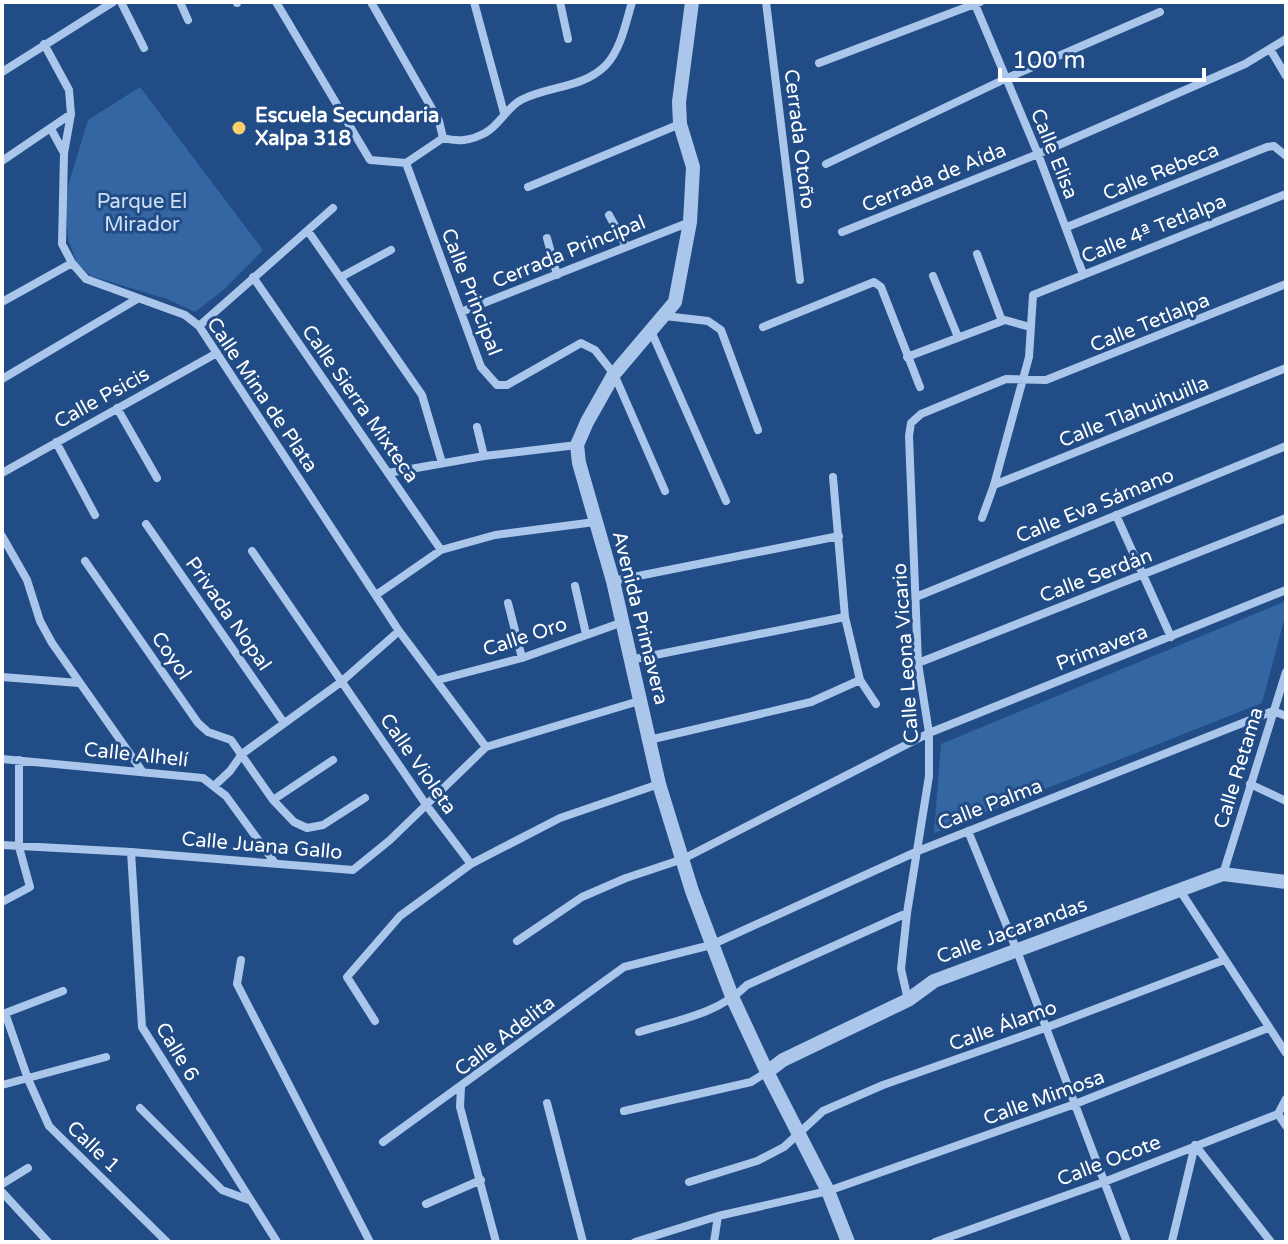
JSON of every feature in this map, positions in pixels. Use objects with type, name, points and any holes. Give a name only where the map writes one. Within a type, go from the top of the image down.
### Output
[{"type":"street","points":[[2,72],[113,2]]},
{"type":"street","points":[[121,2],[144,48]]},
{"type":"street","points":[[180,2],[188,20]]},
{"type":"street","points":[[276,2],[370,160],[406,163],[443,138]]},
{"type":"street","points":[[371,2],[439,121],[443,138]]},
{"type":"street","points":[[474,2],[504,113]]},
{"type":"street","points":[[560,2],[568,39]]},
{"type":"street","points":[[443,138],[458,143],[485,133],[521,100],[575,84],[606,65],[615,52],[632,2]]},
{"type":"street","points":[[388,473],[484,456],[577,445],[614,374],[675,302],[690,222],[693,167],[680,124],[684,52],[692,2]]},
{"type":"street","name":"Cerrada Otoño","points":[[766,2],[800,280]]},
{"type":"street","points":[[819,63],[977,3]]},
{"type":"street","name":"Calle Elisa","points":[[977,3],[1083,274]]},
{"type":"street","points":[[826,164],[1005,79],[1160,12]]},
{"type":"street","name":"Cerrada de Aída","points":[[842,232],[1038,154],[1245,64],[1286,39]]},
{"type":"street","points":[[2,302],[72,263],[62,244],[64,153],[71,114],[69,90],[44,44]]},
{"type":"street","points":[[1270,49],[1286,76]]},
{"type":"street","points":[[2,161],[71,114]]},
{"type":"street","points":[[528,187],[680,124]]},
{"type":"street","points":[[51,129],[64,153]]},
{"type":"street","name":"Calle Rebeca","points":[[1067,227],[1267,147],[1274,146],[1286,156]]},
{"type":"street","name":"Calle Principal","points":[[406,163],[481,367],[497,385],[507,385],[581,343],[595,350],[614,374]]},
{"type":"street","name":"Calle 4ª Tetlalpa","points":[[1030,327],[1033,295],[1286,194]]},
{"type":"street","points":[[199,326],[333,208]]},
{"type":"street","points":[[609,215],[626,246]]},
{"type":"street","name":"Cerrada Principal","points":[[461,312],[690,222]]},
{"type":"street","points":[[308,231],[422,395],[442,463]]},
{"type":"street","points":[[547,238],[557,275]]},
{"type":"street","points":[[341,277],[391,250]]},
{"type":"street","points":[[977,254],[1002,321]]},
{"type":"street","name":"Calle Mina de Plata","points":[[72,263],[86,279],[185,315],[199,326],[399,631],[486,747]]},
{"type":"street","points":[[933,276],[958,337]]},
{"type":"street","name":"Calle Sierra Mixteca","points":[[253,277],[441,550]]},
{"type":"street","points":[[763,327],[874,282],[881,287],[920,387]]},
{"type":"street","name":"Calle Tetlalpa","points":[[1023,378],[1046,380],[1286,284]]},
{"type":"street","points":[[2,379],[137,299]]},
{"type":"street","points":[[665,316],[708,321],[721,330],[758,430]]},
{"type":"street","points":[[907,357],[1002,321],[1030,327],[1029,357],[982,518]]},
{"type":"street","points":[[651,331],[726,501]]},
{"type":"street","name":"Calle Psicis","points":[[2,473],[217,353]]},
{"type":"street","name":"Calle Tlahuihuilla","points":[[994,485],[1286,368]]},
{"type":"street","points":[[614,374],[665,491]]},
{"type":"street","name":"Calle Leona Vicario","points":[[908,1000],[901,969],[929,776],[929,733],[918,663],[911,423],[921,414],[1006,379],[1023,378]]},
{"type":"street","points":[[117,408],[157,478]]},
{"type":"street","points":[[477,427],[484,456]]},
{"type":"street","points":[[56,442],[95,515]]},
{"type":"street","name":"Avenida Primavera","points":[[577,445],[579,463],[623,622],[659,784],[711,945],[767,1072],[828,1191],[848,1242]]},
{"type":"street","name":"Calle Eva Sámano","points":[[916,597],[1286,446]]},
{"type":"street","points":[[833,477],[845,617],[860,680],[876,704]]},
{"type":"street","points":[[1116,515],[1171,637]]},
{"type":"street","name":"Calle Serdán","points":[[918,663],[1286,518]]},
{"type":"street","points":[[376,595],[441,550],[495,535],[595,522]]},
{"type":"street","name":"Privada Nopal","points":[[146,524],[284,723]]},
{"type":"street","points":[[2,536],[27,580],[40,621],[79,683],[142,771]]},
{"type":"street","points":[[613,581],[839,536]]},
{"type":"street","name":"Calle Violeta","points":[[252,551],[427,806],[471,864]]},
{"type":"street","name":"Coyol","points":[[85,561],[198,723],[208,732],[231,740],[242,754]]},
{"type":"street","points":[[575,586],[586,634]]},
{"type":"street","name":"Primavera","points":[[517,941],[582,897],[683,859],[929,733],[1286,590]]},
{"type":"street","points":[[508,603],[522,658]]},
{"type":"street","points":[[630,660],[845,617]]},
{"type":"street","name":"Calle Oro","points":[[438,680],[522,658],[623,622]]},
{"type":"street","points":[[275,863],[226,796],[214,786],[242,754],[341,682],[399,631]]},
{"type":"street","name":"Calle Retama","points":[[1223,874],[1286,672]]},
{"type":"street","points":[[2,677],[79,683]]},
{"type":"street","points":[[649,740],[811,702],[860,680]]},
{"type":"street","name":"Calle Juana Gallo","points":[[2,845],[353,870],[427,806],[486,747],[639,701]]},
{"type":"street","points":[[1273,711],[1286,716]]},
{"type":"street","name":"Calle Palma","points":[[711,945],[918,851],[1273,711]]},
{"type":"street","points":[[242,754],[273,800],[294,822],[307,828],[323,825],[365,798]]},
{"type":"street","name":"Calle Alhelí","points":[[2,759],[203,778],[214,786]]},
{"type":"street","points":[[2,902],[30,887],[19,847],[19,760]]},
{"type":"street","points":[[273,800],[333,760]]},
{"type":"street","points":[[375,1021],[347,977],[400,916],[471,864],[560,818],[659,784]]},
{"type":"street","points":[[1250,784],[1286,801]]},
{"type":"street","points":[[968,831],[1017,951],[1127,1242]]},
{"type":"street","name":"Calle 6","points":[[131,852],[142,1027],[277,1242]]},
{"type":"street","name":"Calle Jacarandas","points":[[767,1072],[783,1060],[908,1000],[934,981],[1179,889],[1223,874],[1286,882]]},
{"type":"street","points":[[1179,889],[1286,1053]]},
{"type":"street","points":[[639,1032],[709,1011],[733,999],[747,985],[907,913]]},
{"type":"street","name":"Calle Adelita","points":[[496,1242],[460,1107],[461,1086],[624,967],[711,945]]},
{"type":"street","points":[[241,960],[237,984],[370,1242]]},
{"type":"street","name":"Calle Álamo","points":[[689,1182],[757,1161],[784,1147],[823,1111],[883,1085],[1224,960]]},
{"type":"street","points":[[4,1013],[63,991]]},
{"type":"street","name":"Calle 1","points":[[4,1013],[49,1126],[167,1242]]},
{"type":"street","name":"Calle Mimosa","points":[[635,1242],[718,1216],[828,1191],[1075,1104],[1268,1028]]},
{"type":"street","points":[[2,1085],[106,1057]]},
{"type":"street","points":[[624,1111],[751,1082],[767,1072]]},
{"type":"street","points":[[383,1142],[461,1086]]},
{"type":"street","points":[[1286,1099],[1278,1114],[1286,1126]]},
{"type":"street","points":[[547,1103],[583,1242]]},
{"type":"street","points":[[140,1108],[222,1190],[250,1200]]},
{"type":"street","name":"Calle Ocote","points":[[935,1242],[1104,1182],[1278,1114]]},
{"type":"street","points":[[1171,1242],[1195,1145]]},
{"type":"street","points":[[1195,1145],[1271,1242]]},
{"type":"street","points":[[2,1184],[28,1168]]},
{"type":"street","points":[[426,1204],[481,1180]]},
{"type":"street","points":[[2,1192],[48,1242]]},
{"type":"street","points":[[714,1242],[718,1216]]},
{"type":"green space","name":"Parque El Mirador","points":[[140,87],[263,250],[222,291],[195,312],[167,299],[91,276],[77,263],[68,239],[65,196],[88,120]]},
{"type":"green space","points":[[1286,601],[1286,613],[1262,703],[934,833],[941,744]]},
{"type":"place","name":"Escuela Secundaria Xalpa 318","points":[[239,128]]}]
